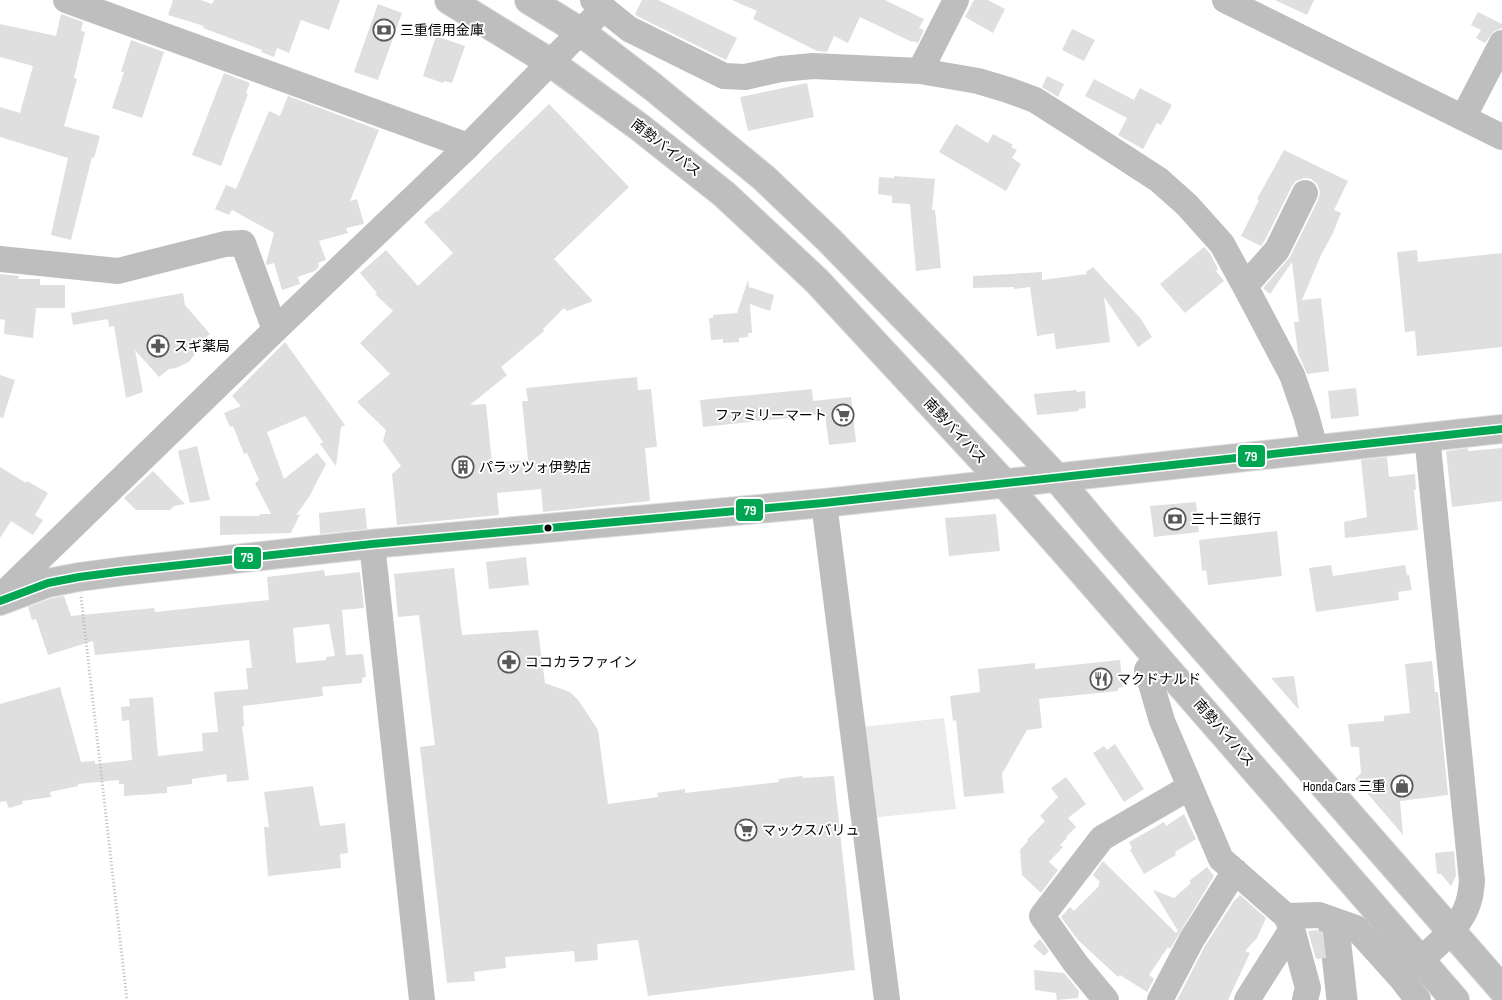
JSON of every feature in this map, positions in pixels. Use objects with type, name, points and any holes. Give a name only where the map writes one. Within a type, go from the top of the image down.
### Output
[{"type":"main road","name":"南勢バイパス","points":[[449,0],[551,63],[638,126],[724,194],[817,281],[1004,484],[1455,1000]]},
{"type":"main road","points":[[529,0],[581,32],[653,87],[764,178],[842,254],[946,360],[1056,477],[1114,547],[1502,989]]},
{"type":"main road","points":[[0,601],[48,584],[79,577],[372,544],[824,503],[1502,428]]},
{"type":"street","points":[[66,0],[468,146]]},
{"type":"street","points":[[920,71],[956,0]]},
{"type":"street","points":[[1225,0],[1268,9],[1463,118],[1502,137]]},
{"type":"street","points":[[0,596],[468,146],[581,32],[603,3],[629,29],[724,76],[744,77],[780,69],[813,66],[920,71],[978,81],[1035,100],[1159,180],[1187,205],[1222,244],[1292,375],[1315,448]]},
{"type":"street","points":[[1463,118],[1502,43]]},
{"type":"street","points":[[1246,286],[1277,250],[1305,193]]},
{"type":"street","points":[[0,259],[118,271],[224,244],[243,242],[275,330]]},
{"type":"street","points":[[1401,978],[1450,932],[1465,913],[1471,895],[1472,881],[1427,436]]},
{"type":"street","points":[[824,503],[887,1000]]},
{"type":"street","points":[[372,544],[422,1000]]},
{"type":"street","points":[[1147,670],[1162,721],[1222,859],[1289,923],[1308,988],[1305,1000]]},
{"type":"street","points":[[1106,1000],[1076,964],[1042,916],[1102,838],[1190,787]]},
{"type":"street","points":[[1160,1000],[1192,939],[1235,871]]},
{"type":"street","points":[[1247,1000],[1289,923],[1319,914],[1356,928],[1418,1000]]},
{"type":"path","points":[[79,577],[127,1000]]},
{"type":"shaded area","points":[[944,718],[956,809],[870,818],[862,727]]},
{"type":"building","points":[[173,0],[201,0],[212,4],[214,0],[340,0],[329,30],[301,20],[289,53],[277,48],[274,57],[261,52],[262,50],[203,28],[204,26],[168,15]]},
{"type":"building","points":[[642,0],[658,0],[737,38],[726,60],[637,16],[635,14]]},
{"type":"building","points":[[732,0],[885,0],[924,19],[919,28],[924,30],[918,43],[912,42],[860,17],[848,43],[834,36],[827,52],[817,51],[753,19],[757,11]]},
{"type":"building","points":[[974,0],[988,0],[1005,9],[993,33],[965,17]]},
{"type":"building","points":[[1275,0],[1314,0],[1307,15]]},
{"type":"building","points":[[378,4],[402,13],[378,80],[354,72]]},
{"type":"building","points":[[1478,12],[1502,24],[1502,28],[1494,31],[1485,43],[1476,38],[1481,30],[1471,25]]},
{"type":"building","points":[[61,14],[83,22],[81,31],[85,32],[74,78],[77,79],[64,126],[100,136],[94,158],[92,157],[71,240],[51,235],[68,158],[0,137],[0,107],[20,113],[33,66],[0,57],[0,24],[56,36]]},
{"type":"building","points":[[1072,29],[1095,40],[1084,61],[1062,50]]},
{"type":"building","points":[[436,36],[465,46],[452,83],[444,81],[443,83],[423,76]]},
{"type":"building","points":[[131,40],[164,52],[142,118],[112,108],[124,72],[121,72]]},
{"type":"building","points":[[224,73],[250,83],[246,93],[248,94],[221,166],[192,155]]},
{"type":"building","points":[[1047,76],[1064,84],[1058,97],[1042,87]]},
{"type":"building","points":[[1094,79],[1134,100],[1140,88],[1172,105],[1161,125],[1157,123],[1143,149],[1118,135],[1127,118],[1085,96]]},
{"type":"building","points":[[807,83],[814,117],[748,131],[740,97]]},
{"type":"building","points":[[288,96],[379,130],[350,201],[357,199],[364,224],[346,228],[348,233],[319,241],[326,260],[318,263],[319,267],[315,271],[298,277],[300,284],[282,290],[274,263],[267,265],[266,263],[274,233],[232,210],[229,215],[215,209],[226,185],[236,189],[269,111],[280,116]]},
{"type":"building","points":[[549,104],[629,187],[554,259],[593,301],[567,311],[564,308],[543,329],[544,331],[501,367],[507,375],[470,405],[486,404],[492,463],[528,460],[522,401],[528,401],[526,388],[637,377],[638,390],[651,389],[657,447],[645,448],[650,501],[543,512],[541,489],[497,493],[499,515],[397,525],[392,474],[401,466],[383,441],[386,430],[357,402],[390,374],[360,343],[393,311],[375,294],[377,293],[360,273],[386,250],[418,286],[453,253],[424,222],[437,212]]},
{"type":"building","points":[[956,124],[988,143],[993,134],[1013,145],[1011,147],[1017,150],[1012,158],[1021,164],[1006,191],[939,152]]},
{"type":"building","points":[[1284,150],[1348,181],[1334,210],[1341,213],[1302,300],[1321,298],[1329,371],[1307,374],[1298,353],[1294,322],[1299,322],[1292,262],[1270,294],[1263,288],[1290,257],[1318,200],[1320,192],[1317,184],[1311,179],[1304,178],[1296,181],[1261,246],[1241,236],[1259,200],[1257,199]]},
{"type":"building","points":[[894,176],[935,179],[932,210],[935,210],[941,268],[916,271],[910,204],[892,203],[892,196],[878,194],[879,177],[894,178]]},
{"type":"building","points":[[1204,247],[1210,253],[1218,269],[1216,271],[1224,281],[1185,313],[1160,284]]},
{"type":"building","points":[[1417,250],[1418,262],[1502,253],[1502,347],[1417,356],[1415,331],[1405,332],[1397,252]]},
{"type":"building","points":[[1093,267],[1141,319],[1152,337],[1138,347],[1104,297],[1110,342],[1056,349],[1054,333],[1037,336],[1030,287],[1014,289],[1014,287],[973,288],[973,276],[1042,272],[1042,280],[1087,274],[1086,272]]},
{"type":"building","points":[[0,274],[19,276],[18,279],[40,279],[40,285],[65,285],[65,308],[36,308],[33,338],[4,334],[5,320],[0,319]]},
{"type":"building","points":[[748,280],[749,287],[774,295],[770,311],[750,304],[752,333],[748,333],[748,337],[739,338],[739,342],[723,343],[723,339],[711,340],[709,318],[713,318],[713,315],[737,313]]},
{"type":"building","name":"スギ薬局","points":[[183,293],[185,305],[210,334],[200,343],[189,362],[169,369],[159,377],[135,350],[143,392],[126,398],[114,326],[109,327],[108,319],[73,325],[71,313]]},
{"type":"building","points":[[285,342],[345,425],[341,427],[336,466],[320,444],[323,442],[305,416],[267,432],[284,479],[317,453],[326,464],[309,497],[296,515],[300,514],[291,533],[220,535],[220,516],[260,516],[259,514],[271,514],[255,483],[259,480],[247,453],[244,454],[233,426],[230,427],[224,413],[241,406],[232,396]]},
{"type":"building","points":[[0,375],[15,380],[3,418],[0,417]]},
{"type":"building","points":[[1356,388],[1359,416],[1331,419],[1328,391]]},
{"type":"building","points":[[812,389],[813,401],[851,397],[856,442],[829,445],[825,414],[703,427],[700,400]]},
{"type":"building","points":[[1076,390],[1077,392],[1085,391],[1086,408],[1078,409],[1079,411],[1037,415],[1034,394]]},
{"type":"building","points":[[197,446],[210,500],[190,503],[178,451]]},
{"type":"building","points":[[1468,448],[1468,451],[1502,448],[1502,501],[1452,507],[1446,451]]},
{"type":"building","points":[[1387,457],[1389,477],[1415,474],[1416,490],[1414,490],[1418,530],[1345,538],[1344,522],[1367,517],[1361,460]]},
{"type":"building","points":[[0,467],[26,483],[27,481],[48,493],[35,515],[43,520],[33,535],[11,521],[0,538]]},
{"type":"building","points":[[153,471],[185,504],[174,506],[170,510],[136,510],[124,498]]},
{"type":"building","name":"三十三銀行","points":[[1196,502],[1199,532],[1154,537],[1150,506]]},
{"type":"building","points":[[365,508],[367,529],[320,534],[319,513]]},
{"type":"building","points":[[996,514],[1000,551],[949,556],[945,518]]},
{"type":"building","points":[[1277,531],[1282,576],[1208,585],[1206,570],[1202,571],[1199,540]]},
{"type":"building","points":[[526,557],[529,585],[489,589],[486,562]]},
{"type":"building","points":[[1331,565],[1333,576],[1405,565],[1412,590],[1398,592],[1399,600],[1316,612],[1309,568]]},
{"type":"building","points":[[454,568],[462,635],[538,630],[545,683],[570,692],[579,701],[598,730],[608,804],[658,797],[657,793],[685,789],[685,793],[779,782],[778,779],[802,776],[803,778],[834,776],[855,970],[648,996],[638,940],[597,944],[598,960],[575,962],[574,951],[505,957],[506,968],[474,972],[475,981],[447,983],[420,747],[435,745],[419,615],[398,617],[394,574]]},
{"type":"building","points":[[324,570],[325,576],[360,572],[364,608],[342,610],[346,655],[363,654],[366,677],[362,678],[362,683],[322,687],[323,696],[243,706],[244,727],[242,726],[249,780],[227,782],[226,774],[192,779],[192,784],[167,787],[167,793],[124,796],[124,784],[119,784],[119,780],[78,784],[78,786],[50,792],[51,797],[22,801],[23,804],[9,808],[6,801],[0,802],[0,704],[60,687],[81,762],[95,761],[95,764],[132,760],[129,720],[122,721],[121,707],[130,706],[129,699],[153,697],[158,756],[203,751],[202,733],[218,732],[214,692],[248,689],[246,668],[252,668],[249,640],[95,655],[93,641],[48,655],[36,619],[32,620],[28,607],[52,598],[64,596],[71,616],[154,608],[155,612],[269,600],[267,577]],"holes":[[[329,624],[335,656],[326,657],[326,660],[296,663],[293,628]]]},
{"type":"building","points":[[1120,660],[1123,687],[1118,688],[1118,691],[1039,699],[1042,728],[1027,730],[1002,774],[1004,793],[964,797],[956,720],[953,721],[950,696],[980,692],[978,669],[1035,663],[1035,669]]},
{"type":"building","points":[[1432,661],[1435,692],[1438,692],[1448,795],[1400,801],[1403,835],[1355,779],[1361,773],[1359,747],[1351,747],[1348,724],[1384,721],[1384,716],[1410,713],[1405,664]]},
{"type":"building","points":[[1294,676],[1299,710],[1271,678]]},
{"type":"building","points":[[1115,744],[1144,789],[1124,802],[1093,753],[1104,746],[1107,750]]},
{"type":"building","points":[[1066,777],[1086,804],[1068,818],[1076,827],[1060,845],[1063,847],[1049,862],[1058,870],[1041,893],[1022,875],[1020,850],[1045,821],[1040,816],[1058,797],[1051,788]]},
{"type":"building","points":[[313,786],[320,826],[345,823],[348,853],[340,854],[341,868],[268,876],[264,827],[269,827],[264,792]]},
{"type":"building","points":[[1184,814],[1196,839],[1175,852],[1176,855],[1144,874],[1130,850],[1132,848],[1129,842],[1164,822],[1166,826]]},
{"type":"building","points":[[1454,851],[1456,876],[1451,886],[1441,874],[1437,874],[1435,853]]},
{"type":"building","points":[[1103,861],[1176,933],[1178,931],[1153,890],[1174,898],[1191,883],[1189,881],[1207,867],[1214,876],[1170,949],[1168,947],[1149,975],[1154,979],[1147,992],[1120,975],[1118,977],[1078,940],[1061,917],[1070,907],[1074,911],[1099,886],[1100,882],[1093,875]]},
{"type":"building","points":[[1240,895],[1266,918],[1257,938],[1245,951],[1250,953],[1228,1000],[1177,1000],[1205,946],[1234,901]]},
{"type":"building","points":[[1317,930],[1323,932],[1326,958],[1316,959],[1308,931]]},
{"type":"building","points":[[1040,939],[1049,951],[1044,956],[1033,946]]},
{"type":"building","points":[[1034,970],[1064,973],[1079,991],[1078,998],[1057,1000],[1056,993],[1035,990]]},
{"type":"waterway","points":[[1334,927],[1342,1000]]},
{"type":"transit line","name":"79","points":[[0,601],[48,583],[125,571],[372,544],[824,503],[1502,429]]},
{"type":"place","name":"三重信用金庫","points":[[384,30]]},
{"type":"place","name":"スギ薬局","points":[[158,346]]},
{"type":"place","name":"ファミリーマート","points":[[843,415]]},
{"type":"place","name":"パラッツォ伊勢店","points":[[463,467]]},
{"type":"place","name":"三十三銀行","points":[[1175,519]]},
{"type":"place","name":"ココカラファイン","points":[[509,662]]},
{"type":"place","name":"マクドナルド","points":[[1101,679]]},
{"type":"place","name":"Honda Cars 三重","points":[[1402,786]]},
{"type":"place","name":"マックスバリュ","points":[[746,830]]}]
